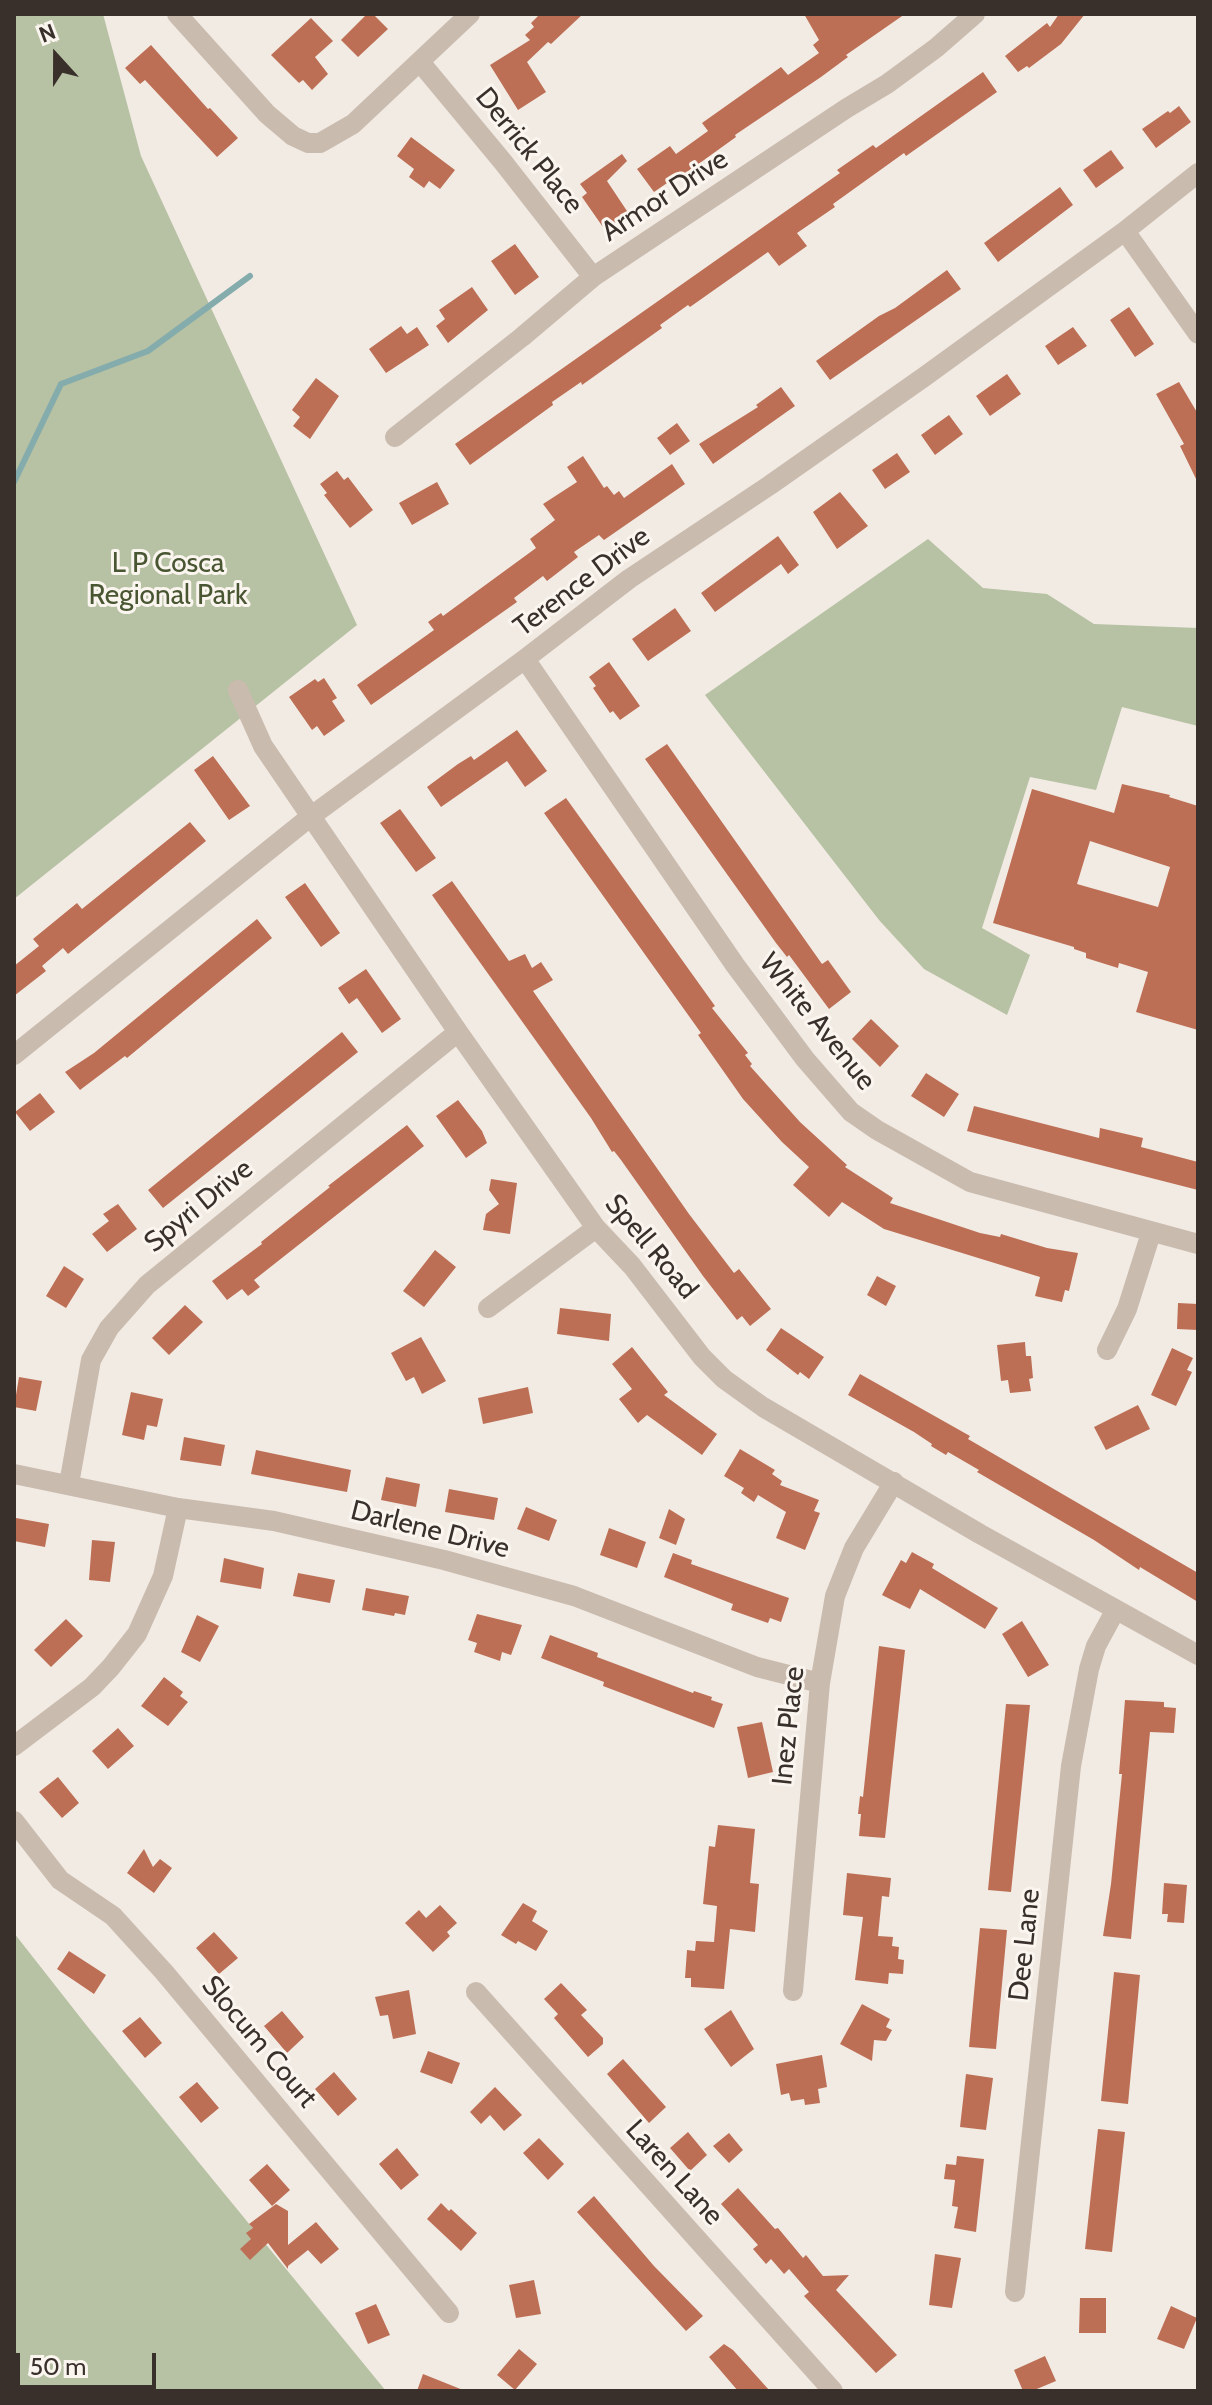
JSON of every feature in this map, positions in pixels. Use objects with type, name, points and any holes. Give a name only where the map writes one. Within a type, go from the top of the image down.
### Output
[{"type":"street","points":[[177,14],[267,114],[293,136],[308,143],[320,143],[353,124],[470,14]]},
{"type":"street","name":"Armor Drive","points":[[395,437],[593,277],[887,84],[975,14]]},
{"type":"street","name":"Derrick Place","points":[[420,62],[593,277]]},
{"type":"street","name":"Terence Drive","points":[[14,1055],[310,817],[629,579],[924,377],[1125,231],[1198,173]]},
{"type":"street","points":[[1125,231],[1198,334]]},
{"type":"street","name":"White Avenue","points":[[525,659],[735,965],[805,1059],[851,1112],[970,1182],[1198,1244]]},
{"type":"street","name":"Spell Road","points":[[238,690],[263,746],[458,1032],[596,1228],[632,1266],[702,1357],[724,1379],[763,1407],[1115,1611],[1198,1655]]},
{"type":"street","name":"Spyri Drive","points":[[69,1484],[91,1360],[99,1342],[116,1320],[147,1285],[458,1032]]},
{"type":"street","points":[[488,1308],[596,1228]]},
{"type":"street","points":[[1107,1350],[1127,1309],[1151,1233]]},
{"type":"street","name":"Darlene Drive","points":[[14,1474],[178,1508],[274,1521],[497,1574],[574,1596],[757,1667],[820,1683]]},
{"type":"street","name":"Inez Place","points":[[793,1991],[820,1683],[835,1596],[865,1527],[894,1482]]},
{"type":"street","points":[[14,1746],[92,1687],[137,1634],[163,1576],[178,1508]]},
{"type":"street","name":"Dee Lane","points":[[1015,2292],[1075,1741],[1096,1646],[1115,1611]]},
{"type":"street","name":"Slocum Court","points":[[14,1821],[60,1880],[113,1916],[164,1972],[449,2313]]},
{"type":"street","name":"Laren Lane","points":[[476,1992],[833,2391]]},
{"type":"green space","name":"L P Cosca Regional Park","points":[[14,14],[103,14],[141,156],[357,625],[14,899]]},
{"type":"green space","points":[[928,539],[983,588],[1047,594],[1094,624],[1198,628],[1198,726],[1122,707],[1096,790],[1030,777],[982,928],[1030,955],[1007,1015],[924,969],[879,920],[705,695]]},
{"type":"green space","points":[[14,1933],[87,2026],[386,2391],[14,2391]]},
{"type":"building","points":[[367,14],[373,14],[388,29],[358,57],[341,40]]},
{"type":"building","points":[[540,14],[583,14],[527,62],[546,92],[518,110],[490,65],[530,40],[525,35],[534,27],[531,23]]},
{"type":"building","points":[[804,14],[905,14],[672,183],[670,181],[654,192],[637,169],[670,146],[676,154],[708,131],[702,123],[781,67],[788,75],[819,53],[813,45],[819,40]]},
{"type":"building","points":[[1059,14],[1085,14],[1061,44],[1029,68],[1027,66],[1018,72],[1005,56],[1047,23],[1050,27]]},
{"type":"building","points":[[311,18],[333,41],[315,57],[328,74],[312,90],[303,80],[299,83],[271,55]]},
{"type":"building","points":[[151,45],[238,138],[217,157],[145,80],[140,84],[125,68]]},
{"type":"building","points":[[983,72],[997,92],[906,156],[904,153],[797,233],[807,246],[779,266],[768,252],[660,325],[662,328],[582,385],[581,382],[552,402],[553,405],[470,465],[455,444],[840,173],[837,170],[873,145],[876,148]]},
{"type":"building","points":[[1179,106],[1191,122],[1156,148],[1142,129]]},
{"type":"building","points":[[411,137],[455,170],[440,189],[429,181],[424,188],[409,177],[414,169],[397,156]]},
{"type":"building","points":[[1111,150],[1124,168],[1096,188],[1083,170]]},
{"type":"building","points":[[622,154],[627,161],[607,181],[629,214],[605,230],[582,197],[587,193],[580,184]]},
{"type":"building","points":[[1060,187],[1073,205],[998,262],[984,243]]},
{"type":"building","points":[[515,244],[539,277],[515,295],[491,261]]},
{"type":"building","points":[[947,270],[961,289],[830,380],[816,361]]},
{"type":"building","points":[[472,287],[488,310],[448,343],[436,326],[445,319],[439,310]]},
{"type":"building","points":[[1129,307],[1154,344],[1135,357],[1110,320]]},
{"type":"building","points":[[401,326],[407,334],[417,327],[429,345],[386,373],[369,349]]},
{"type":"building","points":[[1073,327],[1087,346],[1058,365],[1045,346]]},
{"type":"building","points":[[1007,374],[1021,394],[990,416],[976,396]]},
{"type":"building","points":[[316,378],[339,396],[310,439],[293,426],[300,417],[292,410]]},
{"type":"building","points":[[1179,382],[1198,414],[1198,483],[1180,446],[1184,444],[1156,394]]},
{"type":"building","points":[[781,387],[795,406],[713,464],[699,444],[758,407],[756,405]]},
{"type":"building","points":[[949,415],[963,434],[935,455],[921,435]]},
{"type":"building","points":[[677,423],[690,441],[670,455],[657,438]]},
{"type":"building","points":[[897,453],[910,472],[885,489],[872,470]]},
{"type":"building","points":[[583,456],[604,488],[607,486],[614,495],[619,491],[624,498],[672,464],[685,484],[604,540],[599,535],[574,552],[578,557],[547,581],[543,576],[514,598],[517,602],[371,705],[357,685],[434,630],[428,622],[441,613],[443,616],[536,548],[530,539],[555,520],[543,504],[577,482],[567,467]]},
{"type":"building","points":[[337,471],[344,480],[348,477],[373,510],[350,528],[324,495],[327,493],[320,484]]},
{"type":"building","points":[[437,482],[449,504],[412,525],[399,503]]},
{"type":"building","points":[[840,492],[868,526],[837,549],[813,512]]},
{"type":"building","points":[[778,536],[799,565],[788,574],[781,564],[715,612],[701,593]]},
{"type":"building","points":[[675,608],[691,631],[648,661],[632,639]]},
{"type":"building","points":[[609,662],[640,706],[620,720],[613,711],[610,713],[589,677]]},
{"type":"building","points":[[324,678],[337,698],[332,701],[345,721],[324,736],[317,726],[312,730],[289,697],[315,679],[318,682]]},
{"type":"building","points":[[517,730],[547,771],[525,787],[507,761],[441,807],[427,787],[458,764],[471,756],[474,760]]},
{"type":"building","points":[[667,744],[822,964],[828,960],[851,992],[829,1009],[789,955],[787,957],[776,943],[645,759]]},
{"type":"building","points":[[213,756],[250,806],[229,820],[194,770]]},
{"type":"building","points":[[1122,784],[1170,795],[1198,806],[1198,1030],[1136,1012],[1148,972],[1119,963],[1118,968],[1086,958],[1086,953],[1074,947],[993,923],[1032,789],[1114,813]],"holes":[[[1090,841],[1170,867],[1158,907],[1077,884]]]},
{"type":"building","points":[[566,798],[715,1006],[712,1008],[748,1053],[745,1055],[752,1064],[750,1066],[800,1122],[847,1165],[845,1167],[893,1198],[890,1203],[980,1233],[1000,1237],[1001,1234],[1047,1248],[1078,1253],[1069,1291],[1065,1290],[1062,1302],[1035,1296],[1040,1277],[884,1229],[842,1202],[829,1217],[793,1185],[809,1167],[743,1099],[698,1035],[701,1033],[544,813]]},
{"type":"building","points":[[400,809],[436,858],[416,872],[380,823]]},
{"type":"building","points":[[190,822],[206,841],[68,954],[63,948],[42,966],[46,971],[14,996],[14,966],[39,946],[33,939],[77,903],[82,909]]},
{"type":"building","points":[[452,881],[509,961],[525,954],[532,968],[541,962],[553,980],[533,991],[689,1214],[734,1273],[739,1269],[771,1309],[750,1326],[742,1316],[737,1320],[703,1276],[432,895]]},
{"type":"building","points":[[305,883],[340,933],[321,947],[285,897]]},
{"type":"building","points":[[257,919],[272,938],[127,1058],[125,1056],[80,1090],[65,1072],[94,1053]]},
{"type":"building","points":[[366,969],[401,1019],[382,1033],[357,998],[349,1004],[338,988]]},
{"type":"building","points":[[871,1019],[899,1046],[880,1067],[852,1039]]},
{"type":"building","points":[[342,1032],[358,1052],[163,1208],[148,1190]]},
{"type":"building","points":[[926,1073],[959,1094],[944,1117],[911,1096]]},
{"type":"building","points":[[40,1093],[55,1112],[30,1131],[15,1112]]},
{"type":"building","points":[[458,1100],[482,1131],[487,1143],[466,1158],[436,1116]]},
{"type":"building","points":[[974,1106],[1099,1138],[1100,1128],[1143,1138],[1141,1147],[1198,1162],[1198,1190],[967,1131]]},
{"type":"building","points":[[407,1125],[424,1146],[254,1280],[260,1287],[248,1296],[242,1289],[227,1300],[212,1281]]},
{"type":"building","points":[[491,1179],[517,1183],[510,1234],[483,1230],[486,1214],[499,1204],[489,1190]]},
{"type":"building","points":[[118,1204],[137,1229],[107,1252],[92,1234],[109,1221],[103,1214]]},
{"type":"building","points":[[435,1250],[456,1267],[424,1307],[403,1291]]},
{"type":"building","points":[[64,1266],[84,1279],[66,1308],[46,1296]]},
{"type":"building","points":[[877,1276],[896,1286],[886,1306],[867,1295]]},
{"type":"building","points":[[1178,1303],[1198,1304],[1198,1330],[1177,1329]]},
{"type":"building","points":[[185,1305],[203,1322],[169,1355],[152,1338]]},
{"type":"building","points":[[560,1308],[611,1314],[609,1341],[557,1334]]},
{"type":"building","points":[[781,1328],[824,1357],[809,1379],[800,1372],[798,1375],[766,1350]]},
{"type":"building","points":[[421,1337],[446,1381],[422,1394],[414,1377],[406,1381],[391,1353]]},
{"type":"building","points":[[1025,1342],[1026,1356],[1031,1356],[1031,1391],[1010,1393],[1008,1380],[1001,1381],[997,1345]]},
{"type":"building","points":[[632,1347],[668,1392],[664,1395],[717,1434],[702,1455],[647,1415],[638,1423],[619,1399],[632,1389],[612,1364]]},
{"type":"building","points":[[1172,1348],[1193,1358],[1187,1370],[1192,1372],[1176,1406],[1151,1395]]},
{"type":"building","points":[[860,1374],[1198,1573],[1198,1602],[1140,1567],[1139,1570],[977,1472],[979,1470],[948,1452],[946,1455],[914,1432],[848,1395]]},
{"type":"building","points":[[19,1377],[42,1381],[36,1411],[14,1407]]},
{"type":"building","points":[[528,1387],[533,1413],[483,1424],[478,1398]]},
{"type":"building","points":[[131,1392],[163,1399],[157,1427],[147,1425],[144,1440],[122,1435]]},
{"type":"building","points":[[1138,1405],[1150,1429],[1106,1450],[1094,1427]]},
{"type":"building","points":[[184,1437],[225,1445],[221,1466],[180,1460]]},
{"type":"building","points":[[740,1449],[775,1470],[772,1474],[782,1481],[780,1485],[819,1500],[814,1511],[820,1513],[805,1550],[776,1538],[786,1512],[758,1495],[754,1502],[741,1493],[744,1488],[724,1476]]},
{"type":"building","points":[[256,1450],[351,1470],[347,1492],[251,1474]]},
{"type":"building","points":[[386,1477],[420,1484],[416,1507],[381,1500]]},
{"type":"building","points":[[449,1489],[498,1498],[494,1520],[445,1512]]},
{"type":"building","points":[[526,1507],[557,1520],[549,1541],[517,1529]]},
{"type":"building","points":[[669,1509],[685,1519],[676,1545],[659,1538]]},
{"type":"building","points":[[16,1518],[49,1524],[45,1547],[14,1541]]},
{"type":"building","points":[[609,1528],[646,1542],[637,1568],[600,1555]]},
{"type":"building","points":[[92,1540],[115,1542],[110,1582],[89,1580]]},
{"type":"building","points":[[912,1552],[934,1564],[932,1568],[998,1608],[985,1629],[920,1589],[910,1609],[882,1595],[901,1560],[906,1563]]},
{"type":"building","points":[[673,1553],[692,1560],[691,1564],[789,1598],[781,1622],[770,1618],[768,1623],[731,1610],[733,1604],[664,1577]]},
{"type":"building","points":[[224,1558],[264,1568],[261,1589],[220,1582]]},
{"type":"building","points":[[298,1573],[335,1580],[330,1603],[293,1596]]},
{"type":"building","points":[[366,1588],[409,1596],[405,1615],[362,1610]]},
{"type":"building","points":[[477,1614],[522,1625],[511,1655],[502,1652],[500,1661],[474,1652],[477,1643],[468,1640]]},
{"type":"building","points":[[197,1615],[219,1626],[200,1662],[181,1652]]},
{"type":"building","points":[[66,1619],[83,1636],[51,1667],[34,1650]]},
{"type":"building","points":[[1022,1621],[1049,1665],[1028,1677],[1002,1634]]},
{"type":"building","points":[[550,1635],[598,1653],[597,1657],[693,1693],[712,1697],[711,1700],[723,1704],[714,1728],[603,1686],[604,1682],[541,1658]]},
{"type":"building","points":[[879,1646],[905,1650],[885,1838],[859,1836],[861,1814],[858,1814],[860,1796],[863,1797]]},
{"type":"building","points":[[164,1677],[183,1692],[180,1696],[188,1702],[168,1726],[141,1706]]},
{"type":"building","points":[[1125,1700],[1164,1702],[1164,1707],[1176,1708],[1174,1733],[1150,1732],[1131,1939],[1103,1936],[1122,1774],[1119,1774]]},
{"type":"building","points":[[1006,1704],[1030,1705],[1011,1892],[988,1890]]},
{"type":"building","points":[[762,1722],[773,1772],[748,1778],[737,1727]]},
{"type":"building","points":[[118,1728],[134,1746],[108,1769],[92,1751]]},
{"type":"building","points":[[58,1777],[79,1803],[62,1818],[39,1792]]},
{"type":"building","points":[[718,1825],[755,1829],[750,1883],[759,1884],[755,1932],[730,1929],[724,1989],[691,1987],[691,1978],[685,1978],[687,1950],[695,1951],[696,1941],[714,1942],[717,1906],[703,1904],[709,1846],[715,1847]]},
{"type":"building","points":[[144,1849],[153,1867],[160,1859],[172,1868],[154,1893],[127,1873]]},
{"type":"building","points":[[847,1873],[891,1878],[889,1897],[882,1896],[878,1936],[893,1937],[892,1946],[899,1947],[898,1959],[904,1960],[903,1974],[889,1973],[888,1984],[855,1980],[863,1917],[843,1915]]},
{"type":"building","points":[[1164,1883],[1187,1885],[1184,1923],[1167,1922],[1168,1914],[1162,1914]]},
{"type":"building","points":[[523,1903],[537,1911],[532,1921],[548,1931],[536,1951],[501,1935]]},
{"type":"building","points":[[440,1905],[457,1923],[447,1932],[450,1936],[433,1952],[405,1923],[419,1910],[426,1918]]},
{"type":"building","points":[[980,1928],[1007,1930],[996,2049],[969,2047]]},
{"type":"building","points":[[214,1932],[238,1958],[219,1974],[196,1948]]},
{"type":"building","points":[[69,1951],[106,1975],[94,1994],[57,1969]]},
{"type":"building","points":[[1114,1972],[1140,1975],[1128,2104],[1101,2101]]},
{"type":"building","points":[[561,1983],[587,2010],[581,2015],[603,2038],[603,2044],[588,2057],[554,2018],[558,2014],[544,1999]]},
{"type":"building","points":[[409,1990],[416,2034],[393,2039],[388,2015],[380,2016],[375,1997]]},
{"type":"building","points":[[862,2004],[890,2019],[886,2027],[892,2030],[886,2041],[874,2040],[872,2061],[840,2044]]},
{"type":"building","points":[[731,2010],[754,2049],[731,2067],[704,2029]]},
{"type":"building","points":[[282,2011],[304,2037],[287,2053],[264,2026]]},
{"type":"building","points":[[140,2017],[162,2043],[145,2058],[122,2031]]},
{"type":"building","points":[[428,2051],[460,2063],[452,2084],[420,2072]]},
{"type":"building","points":[[822,2055],[827,2087],[818,2089],[820,2103],[805,2105],[804,2099],[791,2101],[789,2093],[781,2095],[776,2064]]},
{"type":"building","points":[[623,2059],[666,2107],[649,2123],[607,2074]]},
{"type":"building","points":[[334,2072],[357,2099],[338,2116],[315,2089]]},
{"type":"building","points":[[966,2074],[993,2078],[986,2130],[960,2127]]},
{"type":"building","points":[[197,2082],[219,2108],[201,2123],[179,2097]]},
{"type":"building","points":[[495,2087],[522,2115],[504,2131],[490,2115],[481,2124],[470,2112]]},
{"type":"building","points":[[1098,2129],[1125,2132],[1112,2252],[1085,2249]]},
{"type":"building","points":[[688,2132],[707,2155],[690,2171],[670,2148]]},
{"type":"building","points":[[729,2133],[743,2150],[729,2163],[713,2146]]},
{"type":"building","points":[[539,2138],[564,2164],[548,2180],[523,2153]]},
{"type":"building","points":[[397,2148],[419,2175],[401,2190],[379,2164]]},
{"type":"building","points":[[957,2156],[984,2159],[976,2232],[954,2228],[958,2207],[952,2206],[955,2180],[944,2179],[946,2164],[956,2165]]},
{"type":"building","points":[[267,2164],[290,2190],[272,2206],[249,2180]]},
{"type":"building","points":[[738,2188],[823,2276],[849,2275],[836,2290],[897,2355],[876,2373],[804,2296],[809,2292],[789,2269],[784,2274],[771,2259],[766,2264],[753,2249],[758,2245],[721,2204]]},
{"type":"building","points":[[594,2196],[654,2266],[703,2316],[686,2331],[577,2212]]},
{"type":"building","points":[[441,2203],[477,2233],[461,2251],[427,2219]]},
{"type":"building","points":[[276,2204],[288,2211],[288,2245],[316,2222],[339,2249],[321,2264],[308,2250],[288,2269],[268,2243],[250,2260],[240,2249],[251,2239],[246,2233],[253,2228],[249,2224]]},
{"type":"building","points":[[935,2254],[961,2258],[952,2308],[929,2305]]},
{"type":"building","points":[[534,2280],[541,2314],[516,2318],[509,2285]]},
{"type":"building","points":[[1080,2298],[1106,2298],[1106,2333],[1079,2333]]},
{"type":"building","points":[[376,2304],[390,2335],[368,2344],[355,2313]]},
{"type":"building","points":[[1171,2306],[1197,2318],[1184,2349],[1157,2339]]},
{"type":"building","points":[[724,2344],[770,2391],[738,2391],[709,2357]]},
{"type":"building","points":[[519,2349],[537,2364],[515,2390],[497,2375]]},
{"type":"building","points":[[1045,2356],[1056,2381],[1032,2391],[1023,2391],[1014,2370]]},
{"type":"building","points":[[423,2374],[463,2390],[463,2391],[417,2391]]},
{"type":"waterway","points":[[14,482],[61,384],[148,351],[250,276]]}]
